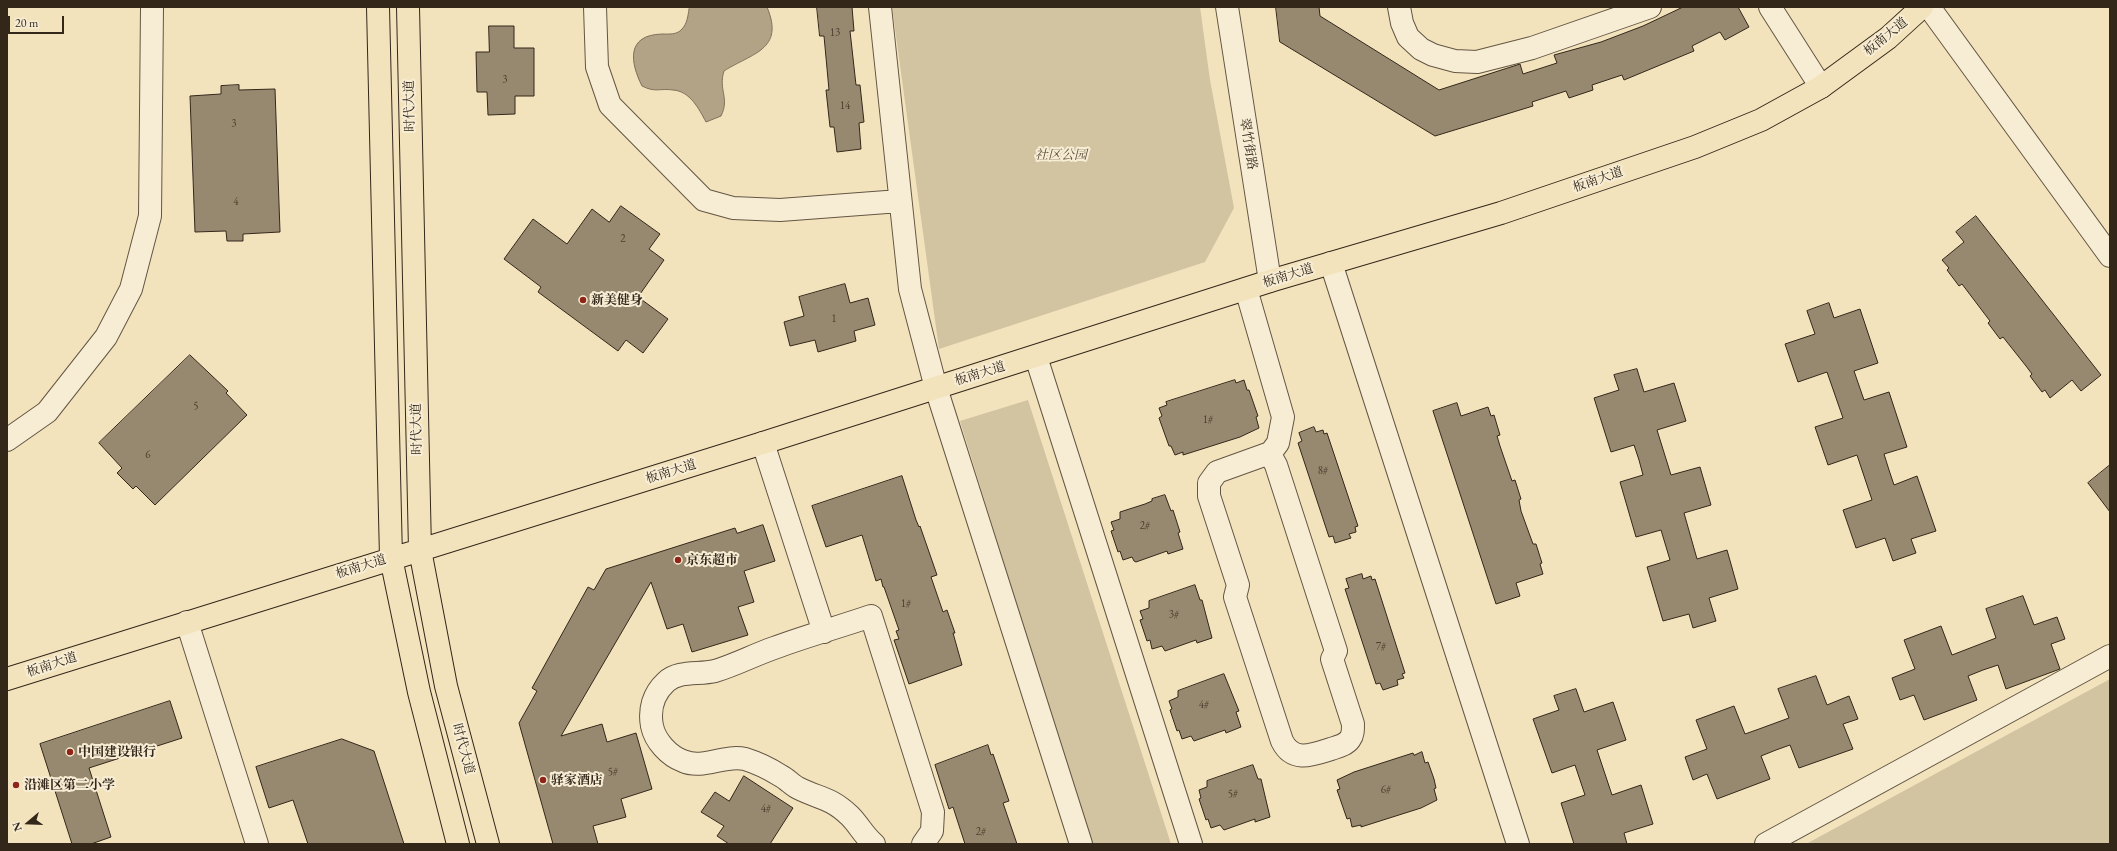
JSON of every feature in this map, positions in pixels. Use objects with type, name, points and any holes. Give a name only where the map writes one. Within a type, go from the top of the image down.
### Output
[{"type":"main road","points":[[378,7],[391,558],[419,692],[458,844]]},
{"type":"main road","name":"时代大道","points":[[408,7],[420,550],[446,686],[488,844]]},
{"type":"main road","name":"板南大道","points":[[7,679],[1036,357],[1270,281],[1501,213],[1695,147],[1761,120],[1820,87],[1888,38],[1922,7]]},
{"type":"street","points":[[7,440],[47,412],[106,337],[131,289],[150,216],[152,7]]},
{"type":"street","points":[[595,7],[597,67],[610,105],[704,200],[733,208],[780,210],[900,201]]},
{"type":"street","points":[[880,7],[910,289],[936,388],[1081,844]]},
{"type":"street","name":"翠竹街路","points":[[1228,7],[1270,281]]},
{"type":"street","points":[[1399,7],[1402,23],[1408,38],[1421,48],[1433,55],[1455,61],[1477,62],[1532,48],[1650,7]]},
{"type":"street","points":[[1770,7],[1820,87]]},
{"type":"street","points":[[1929,7],[2110,256]]},
{"type":"street","points":[[1331,263],[1518,844]]},
{"type":"street","points":[[1246,289],[1283,417],[1278,443],[1269,455],[1218,471],[1214,474],[1209,483],[1209,496],[1238,585],[1235,597],[1282,741],[1292,754],[1308,757],[1346,743],[1352,734],[1353,724],[1332,659],[1336,650],[1276,465],[1269,455]]},
{"type":"street","points":[[1036,357],[1191,844]]},
{"type":"street","points":[[763,443],[824,632]]},
{"type":"street","points":[[874,844],[852,817],[832,801],[797,788],[760,764],[744,759],[733,758],[698,764],[684,762],[665,749],[653,730],[651,718],[652,705],[657,692],[666,682],[676,675],[714,671],[871,616],[933,812],[932,831],[928,840],[923,844]]},
{"type":"street","points":[[187,622],[257,844]]},
{"type":"street","points":[[1766,844],[2110,656]]},
{"type":"green space","name":"社区公园","points":[[892,7],[1200,7],[1210,80],[1234,208],[1205,262],[939,349]]},
{"type":"green space","points":[[1028,400],[1171,844],[1091,844],[960,421]]},
{"type":"green space","points":[[2110,679],[2110,844],[1806,844]]},
{"type":"shaded area","points":[[691,7],[767,7],[771,21],[772,33],[769,41],[763,48],[724,71],[722,84],[724,104],[721,116],[706,122],[689,97],[679,91],[654,90],[642,86],[635,68],[634,51],[642,39],[662,34],[673,34],[680,31],[685,25],[689,9]]},
{"type":"building","points":[[817,7],[852,7],[854,31],[850,31],[856,85],[860,85],[864,122],[859,123],[861,149],[837,152],[834,127],[830,127],[826,90],[829,90],[824,36],[820,36]]},
{"type":"building","points":[[1276,7],[1319,7],[1320,16],[1439,90],[1520,64],[1523,74],[1557,63],[1554,55],[1601,42],[1643,26],[1683,7],[1738,7],[1749,27],[1725,40],[1720,32],[1692,46],[1694,51],[1624,80],[1622,75],[1592,85],[1593,90],[1569,98],[1566,91],[1532,102],[1533,106],[1435,136],[1280,42]]},
{"type":"building","points":[[489,26],[514,26],[514,48],[534,48],[534,96],[515,96],[515,114],[488,115],[487,92],[477,92],[476,52],[489,52]]},
{"type":"building","points":[[239,85],[239,90],[275,89],[280,232],[243,234],[243,241],[227,241],[226,231],[195,232],[190,96],[221,94],[221,86]]},
{"type":"building","points":[[621,206],[660,234],[649,249],[664,260],[638,297],[668,319],[643,353],[626,340],[618,351],[538,292],[541,287],[504,259],[533,219],[567,244],[592,209],[609,222]]},
{"type":"building","points":[[1976,216],[2101,375],[2081,391],[2072,380],[2050,398],[2045,390],[2042,392],[2030,376],[2032,374],[2026,366],[2003,337],[2000,339],[1988,323],[1990,321],[1962,284],[1959,286],[1947,270],[1949,268],[1942,260],[1964,242],[1956,232]]},
{"type":"building","points":[[845,284],[850,303],[868,298],[875,325],[854,331],[856,341],[818,352],[815,340],[790,346],[784,322],[804,316],[799,297]]},
{"type":"building","points":[[1829,303],[1834,318],[1860,309],[1878,363],[1854,371],[1864,400],[1889,392],[1907,447],[1884,454],[1894,485],[1917,476],[1936,531],[1911,539],[1916,553],[1893,561],[1885,538],[1856,548],[1843,510],[1872,500],[1857,455],[1828,465],[1815,427],[1843,418],[1827,372],[1798,382],[1785,344],[1815,334],[1807,311]]},
{"type":"building","points":[[190,355],[228,391],[226,393],[247,415],[155,505],[136,486],[133,489],[117,473],[122,468],[99,443]]},
{"type":"building","points":[[1637,369],[1644,392],[1674,383],[1686,421],[1657,430],[1671,475],[1700,467],[1711,505],[1684,513],[1697,559],[1727,550],[1738,589],[1709,598],[1716,621],[1693,628],[1689,614],[1663,621],[1647,567],[1670,560],[1661,530],[1636,537],[1620,482],[1643,475],[1639,460],[1634,445],[1611,452],[1594,398],[1619,390],[1614,375]]},
{"type":"building","points":[[1235,380],[1236,383],[1244,380],[1247,390],[1249,390],[1258,416],[1256,417],[1259,428],[1240,437],[1183,455],[1183,452],[1175,455],[1171,446],[1169,446],[1159,418],[1162,416],[1159,408],[1167,405],[1166,402]]},
{"type":"building","points":[[1457,403],[1461,416],[1488,407],[1491,416],[1494,415],[1500,435],[1497,436],[1500,446],[1512,481],[1515,480],[1521,499],[1519,500],[1521,511],[1533,544],[1536,544],[1542,563],[1540,564],[1543,574],[1516,583],[1520,596],[1496,604],[1433,411]]},
{"type":"building","points":[[1314,427],[1316,432],[1323,430],[1324,434],[1327,433],[1358,526],[1355,527],[1356,532],[1349,534],[1351,538],[1335,543],[1333,536],[1329,537],[1298,443],[1302,441],[1299,433]]},
{"type":"building","points":[[2110,465],[2110,512],[2088,483]]},
{"type":"building","points":[[902,476],[916,520],[919,527],[920,526],[937,575],[931,577],[943,612],[947,610],[955,633],[953,633],[962,665],[909,684],[894,640],[899,639],[896,631],[899,630],[881,579],[876,581],[862,535],[826,547],[812,506]]},
{"type":"building","points":[[1165,495],[1171,511],[1173,510],[1180,532],[1178,533],[1183,549],[1168,554],[1167,551],[1136,562],[1132,557],[1123,560],[1120,551],[1118,552],[1111,531],[1114,530],[1111,522],[1120,519],[1120,512],[1145,504],[1152,501],[1152,499]]},
{"type":"building","points":[[763,525],[775,561],[744,571],[754,602],[738,607],[748,635],[692,652],[683,624],[667,629],[651,582],[561,736],[602,724],[607,742],[636,733],[652,789],[621,799],[626,817],[593,826],[598,844],[553,844],[519,723],[537,691],[532,688],[588,587],[594,590],[606,569],[735,528],[737,533]]},
{"type":"building","points":[[1362,574],[1363,579],[1371,576],[1372,580],[1375,579],[1405,673],[1402,674],[1404,678],[1397,680],[1398,685],[1383,690],[1380,683],[1376,684],[1345,589],[1349,588],[1346,579]]},
{"type":"building","points":[[1195,585],[1200,600],[1202,600],[1212,638],[1197,643],[1196,640],[1165,651],[1162,646],[1152,649],[1150,640],[1147,641],[1140,620],[1143,619],[1140,611],[1149,608],[1149,601]]},
{"type":"building","points":[[2023,596],[2034,625],[2057,617],[2065,639],[2051,644],[2060,669],[2006,689],[1998,665],[1983,670],[1968,676],[1977,700],[1924,720],[1914,695],[1900,700],[1892,678],[1915,669],[1904,640],[1941,626],[1952,655],[1996,638],[1986,609]]},
{"type":"building","points":[[1224,674],[1239,711],[1236,712],[1241,727],[1226,733],[1225,730],[1194,741],[1191,736],[1182,739],[1179,730],[1177,731],[1170,710],[1172,709],[1169,701],[1178,697],[1178,691]]},
{"type":"building","points":[[1816,676],[1827,705],[1849,696],[1858,719],[1843,724],[1853,749],[1799,768],[1790,745],[1776,750],[1761,756],[1770,779],[1717,799],[1707,774],[1693,780],[1685,757],[1707,749],[1696,720],[1734,706],[1745,734],[1789,718],[1778,689]]},
{"type":"building","points":[[1576,689],[1584,712],[1613,702],[1626,740],[1597,750],[1612,795],[1641,785],[1653,824],[1624,833],[1627,844],[1574,844],[1561,803],[1585,795],[1575,765],[1552,773],[1533,719],[1559,710],[1554,696]]},
{"type":"building","points":[[170,701],[182,738],[89,768],[111,837],[91,844],[72,844],[40,744]]},
{"type":"building","points":[[342,739],[374,751],[404,844],[308,844],[293,800],[269,808],[256,767]]},
{"type":"building","points":[[988,745],[991,755],[993,754],[1009,801],[1003,803],[1017,844],[965,844],[953,807],[949,809],[935,765]]},
{"type":"building","points":[[1422,752],[1425,763],[1428,762],[1434,779],[1436,788],[1434,789],[1437,800],[1421,808],[1361,827],[1361,825],[1352,827],[1350,818],[1347,819],[1337,790],[1340,789],[1337,780],[1354,772],[1413,753],[1414,755]]},
{"type":"building","points":[[1253,765],[1258,779],[1261,779],[1270,817],[1255,822],[1255,819],[1224,830],[1220,825],[1211,828],[1208,819],[1206,820],[1199,799],[1201,798],[1199,790],[1207,787],[1207,781]]},
{"type":"building","points":[[744,776],[793,808],[770,844],[729,844],[717,836],[724,826],[701,812],[715,792],[729,801]]},
{"type":"place","name":"新美健身","points":[[583,300]]},
{"type":"place","name":"京东超市","points":[[678,560]]},
{"type":"place","name":"中国建设银行","points":[[70,752]]},
{"type":"place","name":"驿家酒店","points":[[543,780]]},
{"type":"place","name":"沿滩区第二小学","points":[[16,785]]}]
